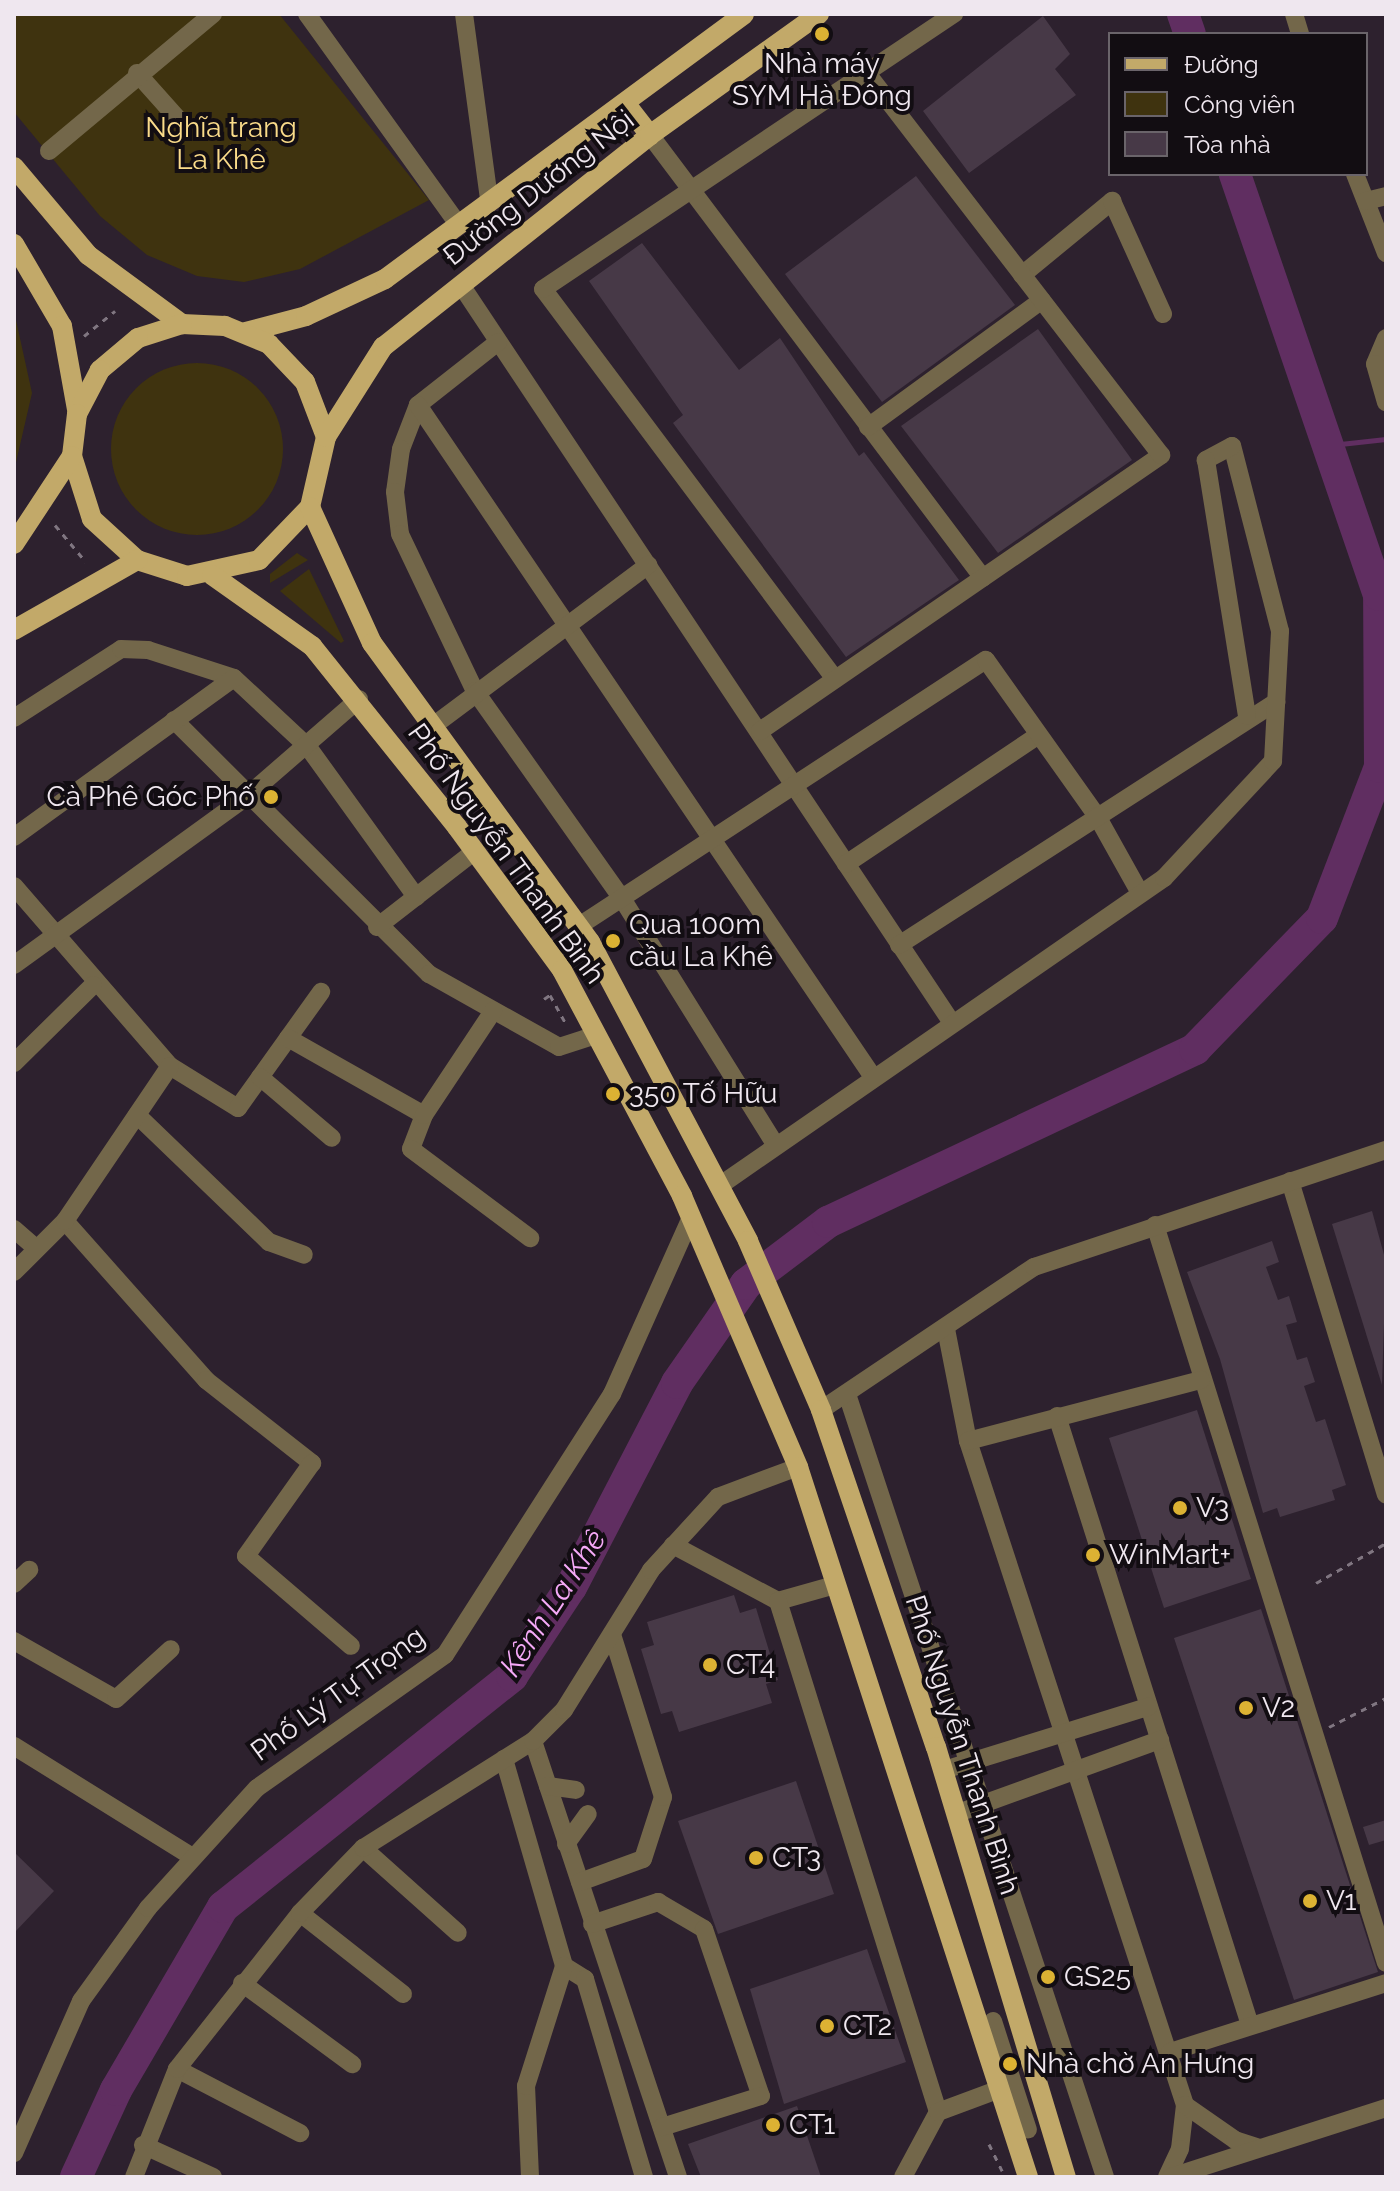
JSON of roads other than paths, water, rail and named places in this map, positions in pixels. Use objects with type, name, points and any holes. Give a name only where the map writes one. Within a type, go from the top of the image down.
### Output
[{"type":"main road","name":"Đường Dương Nội","points":[[246,332],[306,316],[385,279],[489,199],[744,14]]},
{"type":"main road","name":"Đường Dương Nội","points":[[326,437],[383,347],[650,135],[819,14]]},
{"type":"main road","points":[[625,103],[650,135]]},
{"type":"main road","points":[[14,167],[88,255],[182,324],[246,332],[305,382],[326,437],[310,507],[259,560],[212,575],[137,560],[92,519],[72,456],[77,414],[62,326],[14,244]]},
{"type":"main road","points":[[77,414],[118,352],[182,324]]},
{"type":"main road","points":[[14,544],[72,456]]},
{"type":"main road","name":"Phố Nguyễn Thanh Bình","points":[[310,507],[351,608],[579,926],[722,1184],[821,1410],[958,1813],[1066,2177]]},
{"type":"main road","points":[[14,630],[137,560]]},
{"type":"main road","name":"Phố Nguyễn Thanh Bình","points":[[212,575],[312,646],[359,699],[562,970],[691,1217],[756,1357],[798,1467]]},
{"type":"main road","points":[[798,1467],[1028,2177]]},
{"type":"street","points":[[49,151],[137,73],[213,14]]},
{"type":"street","points":[[307,14],[458,224]]},
{"type":"street","points":[[464,14],[489,199]]},
{"type":"street","points":[[835,679],[543,289],[954,14]]},
{"type":"street","points":[[137,73],[178,119]]},
{"type":"street","points":[[760,731],[1161,455],[867,73]]},
{"type":"street","points":[[650,135],[983,578]]},
{"type":"street","points":[[1356,176],[1386,253]]},
{"type":"street","points":[[1366,201],[1386,196]]},
{"type":"street","points":[[1022,275],[1112,201],[1163,314]]},
{"type":"street","points":[[461,285],[952,1023]]},
{"type":"street","points":[[868,427],[1042,300]]},
{"type":"street","points":[[1386,338],[1375,364],[1386,402]]},
{"type":"street","points":[[498,342],[418,405],[399,463],[400,534],[475,691],[623,900],[774,1143]]},
{"type":"street","points":[[418,405],[709,840],[873,1077]]},
{"type":"street","points":[[722,1184],[774,1143],[1164,878],[1273,761],[1280,631],[1232,446],[1206,460],[1247,716]]},
{"type":"street","points":[[433,726],[475,691],[648,565]]},
{"type":"street","points":[[14,718],[121,649],[148,650],[234,678],[308,747],[416,897]]},
{"type":"street","points":[[579,926],[623,900],[793,781],[986,660],[1037,736],[1097,816],[1140,893]]},
{"type":"street","points":[[14,837],[234,678]]},
{"type":"street","points":[[14,965],[245,798],[308,747],[359,699]]},
{"type":"street","points":[[899,945],[1247,716],[1276,702]]},
{"type":"street","points":[[174,720],[245,798],[429,974],[559,1047],[596,1035]]},
{"type":"street","points":[[846,864],[1037,736]]},
{"type":"street","points":[[377,927],[475,851]]},
{"type":"street","points":[[14,886],[93,985],[170,1066],[238,1108],[321,992]]},
{"type":"street","points":[[14,1063],[93,985]]},
{"type":"street","points":[[493,1011],[424,1115],[411,1149],[530,1238]]},
{"type":"street","points":[[288,1038],[424,1115]]},
{"type":"street","points":[[14,1272],[65,1221],[170,1066]]},
{"type":"street","points":[[260,1077],[332,1138]]},
{"type":"street","points":[[137,1115],[269,1242],[304,1255]]},
{"type":"street","points":[[821,1410],[946,1329],[1034,1267],[1386,1150]]},
{"type":"street","points":[[1290,1181],[1386,1495]]},
{"type":"street","name":"Phố Lý Tự Trọng","points":[[14,2153],[81,2001],[192,1857],[257,1788],[445,1655],[612,1394],[691,1217]]},
{"type":"street","points":[[65,1221],[206,1380],[312,1463],[246,1556],[351,1646]]},
{"type":"street","points":[[1155,1225],[1201,1380],[1386,1963]]},
{"type":"street","points":[[14,1229],[37,1249]]},
{"type":"street","points":[[946,1329],[968,1441],[1067,1732],[1185,2105],[1180,2149],[1169,2177]]},
{"type":"street","points":[[968,1441],[1201,1380]]},
{"type":"street","points":[[847,1394],[1105,2177]]},
{"type":"street","points":[[1057,1416],[1250,2025]]},
{"type":"street","points":[[134,2177],[143,2145],[177,2069],[300,1913],[363,1848],[533,1741],[564,1710],[673,1545],[718,1497],[798,1467]]},
{"type":"street","points":[[673,1545],[778,1601],[835,1585]]},
{"type":"street","points":[[14,1584],[29,1570]]},
{"type":"street","points":[[778,1601],[938,2112]]},
{"type":"street","points":[[580,1882],[643,1859],[663,1797],[612,1634]]},
{"type":"street","points":[[14,1641],[116,1699],[171,1649]]},
{"type":"street","points":[[944,1770],[1148,1707]]},
{"type":"street","points":[[958,1813],[1160,1740]]},
{"type":"street","points":[[533,1741],[678,2177]]},
{"type":"street","points":[[14,1746],[192,1857]]},
{"type":"street","points":[[504,1759],[564,1966],[526,2086],[530,2177]]},
{"type":"street","points":[[548,1786],[576,1790]]},
{"type":"street","points":[[566,1844],[588,1814]]},
{"type":"street","points":[[363,1848],[458,1933]]},
{"type":"street","points":[[592,1924],[658,1902],[704,1929],[761,2096],[662,2127]]},
{"type":"street","points":[[300,1913],[403,1994]]},
{"type":"street","points":[[564,1966],[585,1979],[644,2177]]},
{"type":"street","points":[[242,1983],[352,2064]]},
{"type":"street","points":[[1170,2052],[1386,1983]]},
{"type":"street","points":[[993,2021],[1028,2130]]},
{"type":"street","points":[[177,2069],[300,2133]]},
{"type":"street","points":[[903,2177],[938,2112],[1000,2089]]},
{"type":"street","points":[[1185,2105],[1220,2132],[1260,2148]]},
{"type":"street","points":[[1169,2177],[1386,2108]]},
{"type":"street","points":[[143,2145],[213,2177]]},
{"type":"waterway","points":[[1183,14],[1189,32]]},
{"type":"waterway","name":"Kênh La Khê","points":[[76,2177],[116,2090],[223,1907],[512,1676],[571,1587],[677,1383],[746,1284],[828,1222],[1195,1049],[1322,918],[1380,767],[1379,595],[1236,176]]},
{"type":"waterway","points":[[1322,446],[1386,439]]},
{"type":"place","name":"Nhà máy SYM Hà Đông","points":[[822,34]]},
{"type":"place","name":"Cà Phê Góc Phố","points":[[271,797]]},
{"type":"place","name":"Qua 100m cầu La Khê","points":[[613,941]]},
{"type":"place","name":"350 Tố Hữu","points":[[613,1094]]},
{"type":"place","name":"V3","points":[[1180,1508]]},
{"type":"place","name":"WinMart+","points":[[1093,1555]]},
{"type":"place","name":"CT4","points":[[710,1665]]},
{"type":"place","name":"V2","points":[[1246,1708]]},
{"type":"place","name":"CT3","points":[[756,1858]]},
{"type":"place","name":"V1","points":[[1310,1901]]},
{"type":"place","name":"GS25","points":[[1048,1977]]},
{"type":"place","name":"CT2","points":[[827,2026]]},
{"type":"place","name":"Nhà chờ An Hưng","points":[[1010,2064]]},
{"type":"place","name":"CT1","points":[[773,2125]]},
{"type":"park label","name":"Nghĩa trang La Khê","points":[[221,144]]}]
